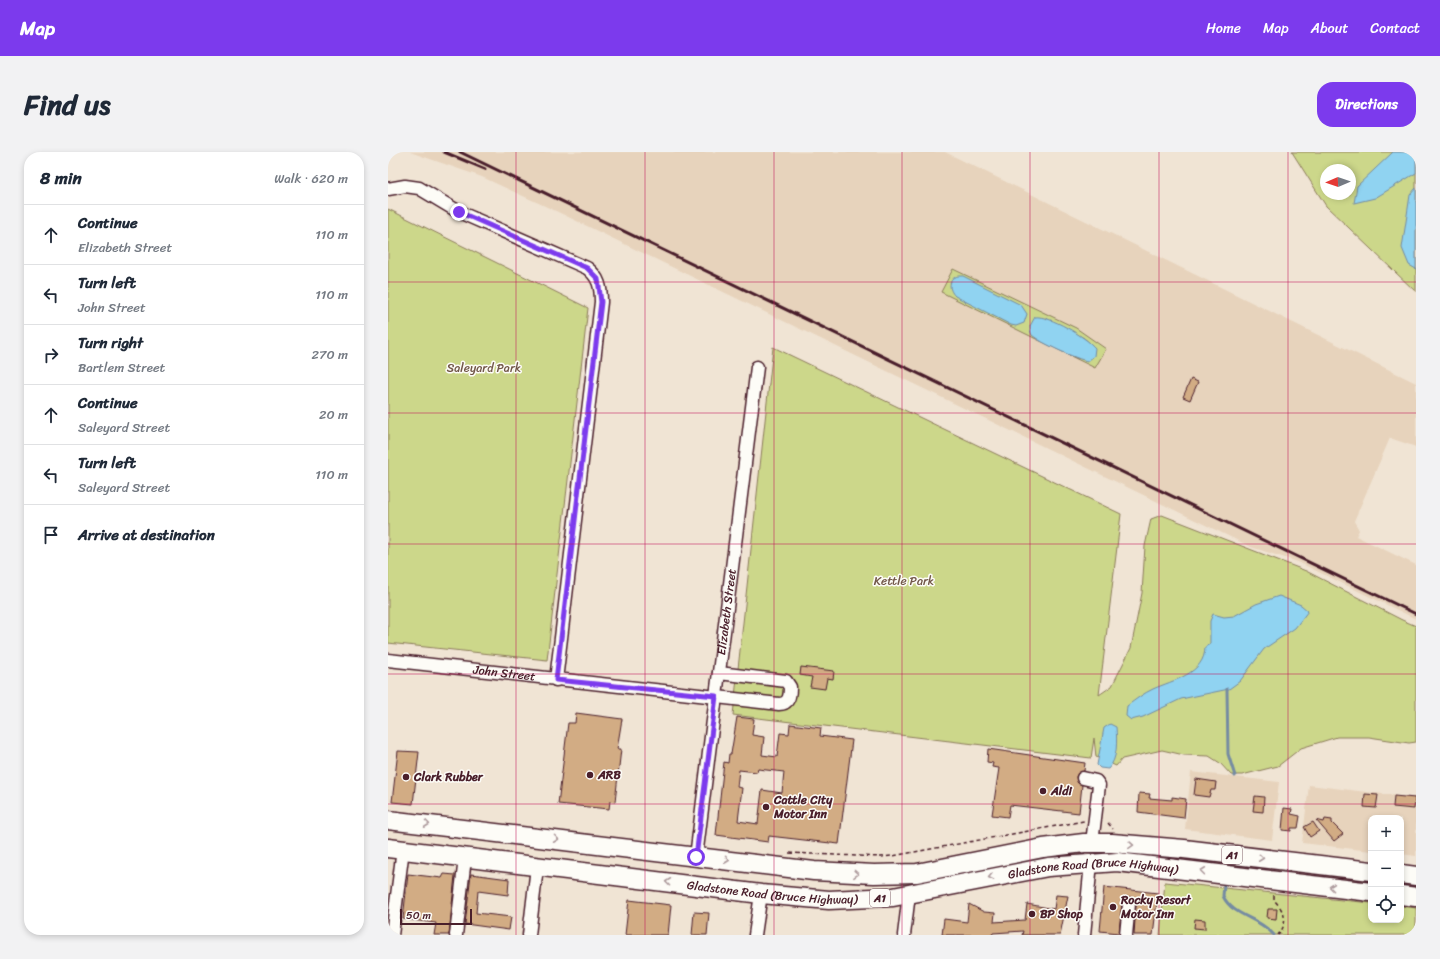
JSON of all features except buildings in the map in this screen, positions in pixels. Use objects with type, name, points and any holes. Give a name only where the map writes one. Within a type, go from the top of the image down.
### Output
[{"type":"highway","name":"Gladstone Road (Bruce Highway)","points":[[388,820],[829,872],[907,874],[1042,848],[1092,843],[1177,849],[1368,871]]},
{"type":"highway","points":[[395,848],[406,822]]},
{"type":"highway","points":[[1091,863],[1092,843]]},
{"type":"highway","name":"Gladstone Road (Bruce Highway)","points":[[395,848],[761,894],[843,900],[909,894],[1022,871],[1091,863],[1144,864],[1368,892]]},
{"type":"highway","points":[[761,894],[765,865]]},
{"type":"highway","points":[[1404,874],[1416,876]]},
{"type":"highway","points":[[1404,895],[1416,897]]},
{"type":"street","points":[[388,189],[405,186],[419,188],[459,212],[587,268],[598,279],[601,302],[556,680]]},
{"type":"street","name":"Elizabeth Street","points":[[696,857],[757,367]]},
{"type":"street","name":"John Street","points":[[388,660],[781,704],[789,699],[789,683],[782,680],[719,673]]},
{"type":"street","points":[[1083,778],[1096,781],[1099,785],[1092,843]]},
{"type":"street","points":[[392,935],[395,848]]},
{"type":"street","points":[[456,935],[465,858]]},
{"type":"street","points":[[1087,935],[1091,863]]},
{"type":"street","points":[[529,935],[538,867]]},
{"type":"street","points":[[755,935],[761,894]]},
{"type":"street","points":[[904,935],[909,894]]},
{"type":"street","points":[[1126,935],[1129,904]]},
{"type":"path","points":[[783,854],[796,852],[881,858],[1067,825],[1078,821],[1086,821]]},
{"type":"path","points":[[1275,889],[1274,900],[1282,908],[1285,918],[1284,927],[1278,934]]},
{"type":"shaded area","points":[[410,152],[945,152],[1416,383],[1416,447],[1390,438],[1354,521],[1359,530],[1356,536],[1416,565],[1416,619],[1298,562],[1251,547],[558,212],[482,177]]},
{"type":"shaded area","points":[[1191,772],[1279,782],[1272,840],[1185,829]]},
{"type":"shaded area","points":[[1309,785],[1416,798],[1416,856],[1404,854],[1404,815],[1368,815],[1368,851],[1302,843]]},
{"type":"green space","points":[[1292,152],[1416,152],[1416,292],[1326,206],[1322,200],[1356,200],[1356,164],[1320,164],[1320,196]]},
{"type":"green space","name":"Saleyard Park","points":[[388,209],[588,308],[547,660],[388,643]]},
{"type":"green space","points":[[953,269],[1076,328],[1106,349],[1095,368],[941,292]],"holes":[[[1045,318],[1084,338],[1091,344],[1078,359],[1033,335]]]},
{"type":"green space","name":"Kettle Park","points":[[773,347],[1121,514],[1099,695],[1112,686],[1131,648],[1142,593],[1145,546],[1151,519],[1162,515],[1306,571],[1416,626],[1416,742],[1409,743],[1369,737],[1337,737],[1301,748],[1278,766],[1242,775],[1231,775],[1220,763],[1209,756],[1184,755],[1162,750],[1122,759],[1116,766],[1096,757],[1094,738],[1091,758],[733,715]]},
{"type":"green space","points":[[1165,882],[1368,903],[1368,923],[1404,923],[1404,906],[1416,908],[1416,935],[1160,935]]},
{"type":"water","points":[[1393,152],[1416,152],[1416,173],[1375,198],[1354,203],[1355,200],[1356,200],[1357,186]]},
{"type":"water","points":[[1416,188],[1416,269],[1409,265],[1402,248],[1410,195]]},
{"type":"water","points":[[958,276],[963,276],[1021,305],[1027,314],[1024,323],[1016,326],[1011,325],[955,296],[951,290],[950,284],[952,279]]},
{"type":"water","points":[[1035,317],[1049,319],[1084,338],[1095,348],[1094,356],[1088,361],[1083,360],[1042,342],[1030,332],[1030,326]]},
{"type":"water","points":[[1279,596],[1301,605],[1308,611],[1295,628],[1264,649],[1240,681],[1229,689],[1181,699],[1143,717],[1131,720],[1126,716],[1127,706],[1136,699],[1186,675],[1200,664],[1204,656],[1205,647],[1210,644],[1210,621],[1213,614],[1224,617],[1234,616],[1256,604]]},
{"type":"water","points":[[1110,724],[1116,727],[1117,744],[1114,760],[1108,769],[1100,768],[1097,765],[1104,728]]},
{"type":"waterway","points":[[1227,689],[1228,754],[1235,776]]},
{"type":"waterway","points":[[1224,885],[1223,896],[1227,903],[1240,913],[1261,924],[1274,935]]},
{"type":"railway","points":[[444,152],[485,169]]},
{"type":"railway","points":[[460,152],[1416,614]]},
{"type":"place","name":"ARB","points":[[590,775]]},
{"type":"place","name":"Clark Rubber","points":[[406,777]]},
{"type":"place","name":"Aldi","points":[[1043,791]]},
{"type":"place","name":"Cattle City Motor Inn","points":[[766,807]]},
{"type":"place","name":"Rocky Resort Motor Inn","points":[[1113,907]]},
{"type":"place","name":"BP Shop","points":[[1032,914]]},
{"type":"route","points":[[459,212],[587,268],[594,273],[598,279],[600,285],[601,302],[556,680],[716,696],[696,857]]}]
